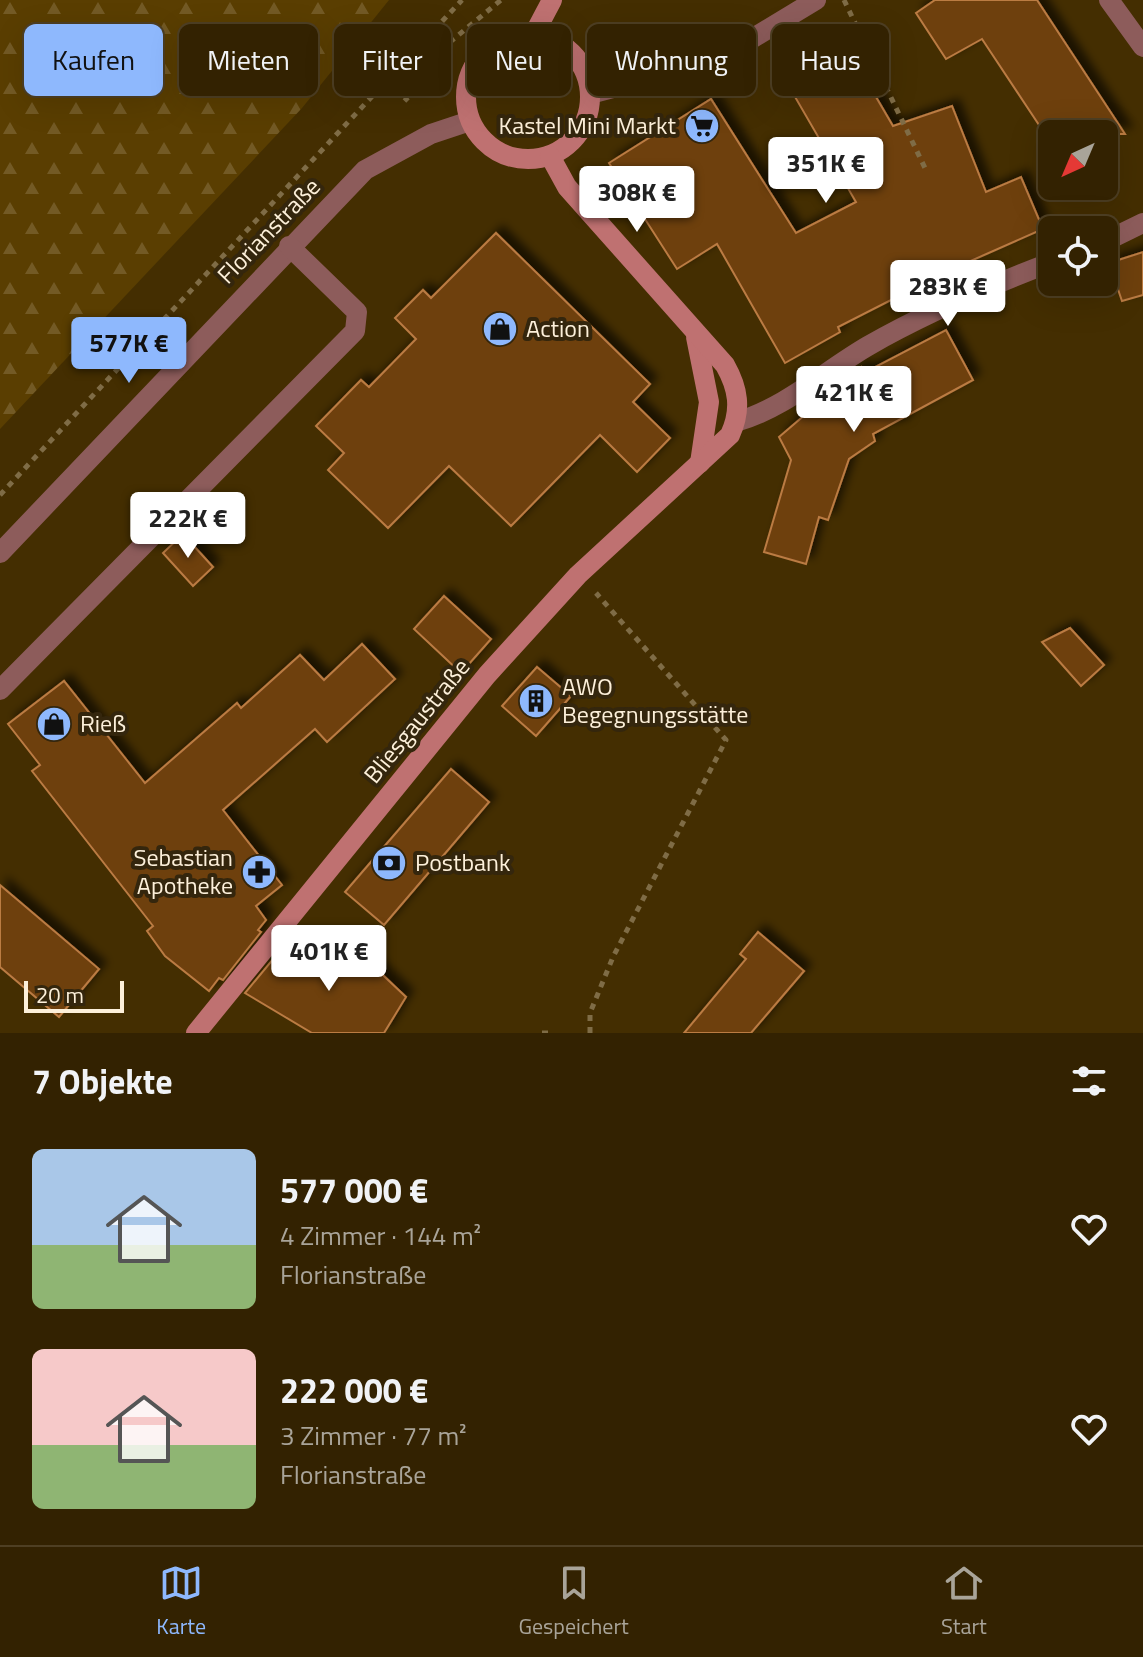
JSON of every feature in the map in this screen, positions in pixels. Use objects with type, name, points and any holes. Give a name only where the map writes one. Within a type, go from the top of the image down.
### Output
[{"type":"main road","points":[[539,24],[552,0]]},
{"type":"main road","points":[[571,55],[587,81]]},
{"type":"main road","points":[[467,90],[470,121],[480,138],[512,158],[550,156],[567,146],[580,132],[590,96]]},
{"type":"main road","points":[[550,156],[567,187],[725,365],[735,383],[736,422]]},
{"type":"main road","points":[[695,333],[709,402],[700,463]]},
{"type":"main road","name":"Bliesgaustraße","points":[[196,1033],[487,675],[578,575],[730,435],[736,422]]},
{"type":"street","points":[[756,36],[816,0]]},
{"type":"street","points":[[1109,0],[1143,47]]},
{"type":"street","name":"Florianstraße","points":[[0,553],[289,246],[365,170],[431,134],[470,121]]},
{"type":"street","points":[[1118,235],[1143,223]]},
{"type":"street","points":[[0,690],[355,331],[357,312],[289,246]]},
{"type":"street","name":"Bliesgaustraße","points":[[736,422],[760,415],[869,346],[931,312],[1038,268]]},
{"type":"path","points":[[440,24],[462,0]]},
{"type":"path","points":[[451,41],[501,0]]},
{"type":"path","points":[[844,0],[925,168]]},
{"type":"path","points":[[0,495],[373,96]]},
{"type":"path","points":[[403,96],[408,101]]},
{"type":"path","points":[[590,1033],[590,1013],[613,957],[726,740],[617,613]]},
{"type":"path","points":[[542,1033],[552,1033]]},
{"type":"green space","points":[[0,0],[389,0],[370,24],[334,24],[334,68],[318,88],[318,24],[179,24],[179,96],[312,96],[0,429]]},
{"type":"building","points":[[935,0],[1037,0],[1116,120],[1038,120],[1038,123],[982,39],[946,59],[916,13]]},
{"type":"building","points":[[795,96],[875,96],[893,126],[952,106],[986,192],[1021,177],[1038,217],[1038,231],[948,271],[838,327],[840,332],[785,363],[717,244],[677,269],[609,163],[711,99],[796,233],[856,202]]},
{"type":"building","points":[[496,233],[650,384],[633,402],[670,438],[637,472],[600,435],[511,526],[449,466],[388,528],[328,470],[344,453],[316,426],[361,380],[369,387],[416,339],[395,318],[423,290],[431,298]]},
{"type":"building","points":[[1143,252],[1143,295],[1122,301],[1118,289],[1118,260]]},
{"type":"building","points":[[946,330],[973,380],[873,434],[875,441],[849,459],[828,520],[819,517],[806,564],[764,552],[791,460],[779,437],[861,367],[864,373]]},
{"type":"building","points":[[183,534],[213,567],[193,586],[163,553]]},
{"type":"building","points":[[444,596],[491,639],[461,673],[414,629]]},
{"type":"building","points":[[1070,628],[1104,665],[1081,686],[1042,642]]},
{"type":"building","points":[[362,644],[395,679],[327,742],[315,729],[223,810],[282,885],[256,906],[266,920],[258,930],[261,932],[223,980],[219,978],[209,991],[165,956],[147,931],[153,926],[32,771],[40,765],[8,724],[64,681],[145,783],[237,703],[241,708],[300,655],[324,680]]},
{"type":"building","name":"AWO Begegnungsstätte","points":[[537,667],[571,696],[536,736],[502,706]]},
{"type":"building","points":[[451,769],[489,802],[384,925],[345,892]]},
{"type":"building","points":[[0,885],[99,969],[59,1017],[0,967]]},
{"type":"building","points":[[758,932],[804,971],[751,1033],[684,1033],[746,959],[740,954]]},
{"type":"building","points":[[348,942],[406,997],[384,1033],[312,1033],[245,993],[284,946],[325,971]]},
{"type":"place","name":"Kastel Mini Markt","points":[[702,126]]},
{"type":"place","name":"Action","points":[[500,329]]},
{"type":"place","name":"AWO Begegnungsstätte","points":[[536,701]]},
{"type":"place","name":"Rieß","points":[[54,724]]},
{"type":"place","name":"Postbank","points":[[389,863]]},
{"type":"place","name":"Sebastian Apotheke","points":[[259,872]]}]
